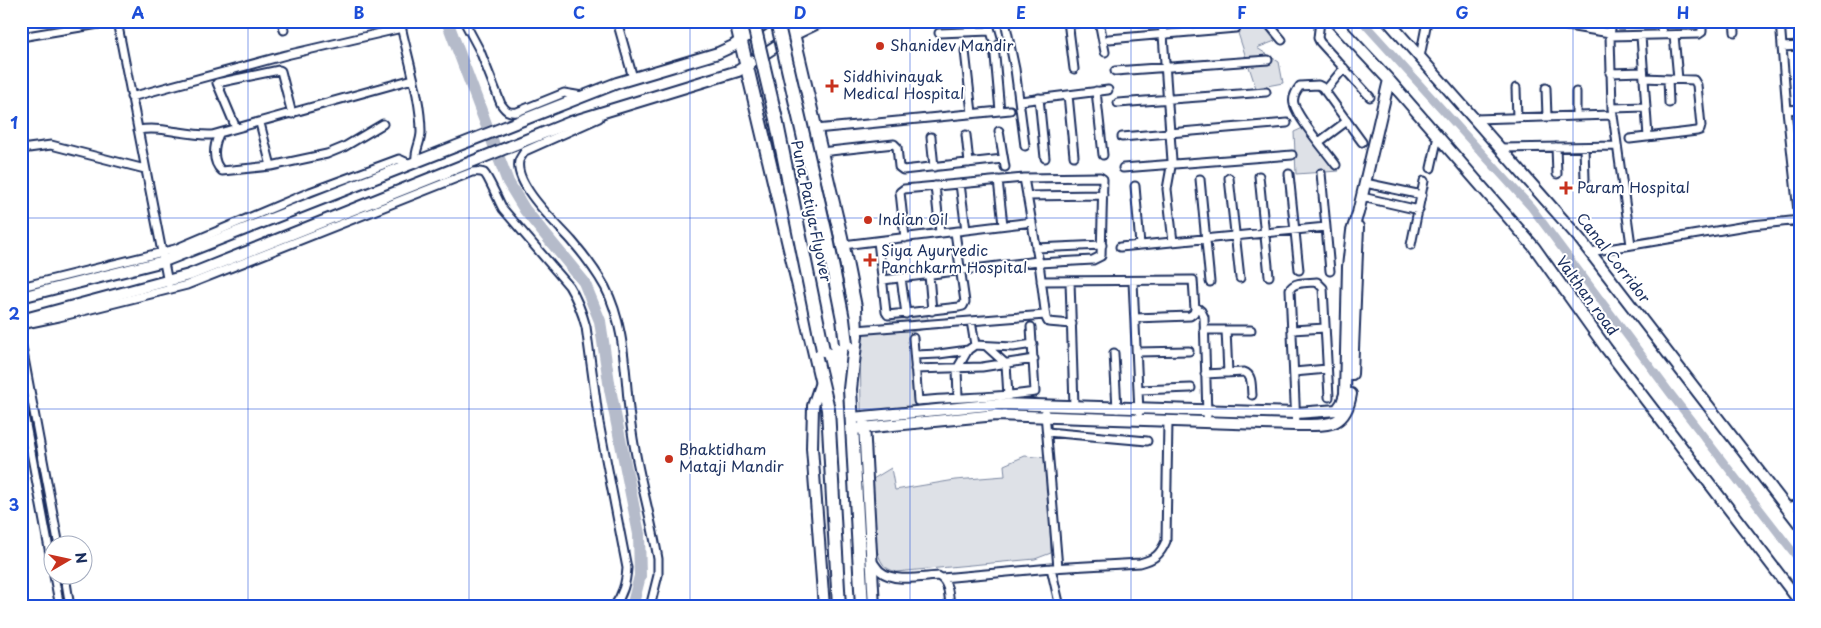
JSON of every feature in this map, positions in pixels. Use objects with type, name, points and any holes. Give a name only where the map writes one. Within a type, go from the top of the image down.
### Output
[{"type":"highway","points":[[736,21],[828,408],[839,607]]},
{"type":"highway","name":"Puna Patiya Flyover","points":[[753,21],[776,119],[823,350],[828,408]]},
{"type":"highway","name":"Puna Patiya Flyover","points":[[777,21],[827,239],[843,319],[850,389]]},
{"type":"highway","points":[[790,21],[844,246],[855,307],[856,330],[850,389],[858,423],[858,529],[862,607]]},
{"type":"highway","points":[[858,529],[870,522]]},
{"type":"main road","points":[[21,297],[163,257],[413,163],[582,96],[633,78],[718,53],[740,41],[768,21]]},
{"type":"main road","points":[[21,320],[169,286],[189,276],[571,122],[730,74],[746,66],[793,35],[822,21]]},
{"type":"main road","name":"Valthan road","points":[[1334,21],[1390,80],[1534,247],[1606,348],[1800,602]]},
{"type":"main road","name":"Canal Corridor","points":[[1388,21],[1590,252],[1800,525]]},
{"type":"main road","points":[[858,423],[996,415],[1139,415],[1207,412],[1296,413],[1337,410],[1342,403],[1345,386],[1348,267],[1352,231],[1390,80]]},
{"type":"main road","points":[[858,423],[1000,404],[1117,409],[1168,421],[1296,425],[1333,422],[1346,413],[1351,391],[1358,213]]},
{"type":"main road","points":[[821,382],[813,406],[812,448],[824,607]]},
{"type":"main road","points":[[858,423],[870,522],[874,607]]},
{"type":"street","points":[[21,37],[117,21],[169,286]]},
{"type":"street","points":[[282,21],[284,30]]},
{"type":"street","points":[[464,21],[480,51],[505,111],[510,113],[517,112],[564,93],[582,96]]},
{"type":"street","points":[[617,21],[633,78]]},
{"type":"street","points":[[988,21],[992,38],[1000,111]]},
{"type":"street","points":[[1005,21],[1020,101],[1025,146]]},
{"type":"street","points":[[1074,69],[1068,23],[1092,21]]},
{"type":"street","points":[[1099,21],[1105,52]]},
{"type":"street","points":[[1162,21],[1170,133],[1171,164],[1167,189],[1172,242]]},
{"type":"street","points":[[1266,21],[1282,40]]},
{"type":"street","points":[[1320,21],[1318,38],[1320,42],[1370,97]]},
{"type":"street","points":[[1420,57],[1427,21]]},
{"type":"street","points":[[1549,21],[1550,23],[1578,24],[1610,35],[1641,36],[1701,34],[1703,29],[1702,21]]},
{"type":"street","points":[[1612,21],[1610,73],[1613,112],[1631,245]]},
{"type":"street","points":[[1660,21],[1662,35]]},
{"type":"street","points":[[1734,21],[1736,32]]},
{"type":"street","points":[[1780,21],[1787,110],[1800,230]]},
{"type":"street","points":[[131,97],[401,24],[420,113],[422,134],[413,163]]},
{"type":"street","points":[[1109,39],[1236,28]]},
{"type":"street","points":[[939,33],[992,38]]},
{"type":"street","points":[[1674,35],[1678,79]]},
{"type":"street","points":[[1641,36],[1648,136]]},
{"type":"street","points":[[1782,46],[1800,46]]},
{"type":"street","points":[[966,51],[972,113]]},
{"type":"street","points":[[1115,71],[1268,60]]},
{"type":"street","points":[[1325,91],[1344,68]]},
{"type":"street","points":[[217,83],[279,70],[281,71],[292,114]]},
{"type":"street","points":[[1610,73],[1694,80],[1696,82],[1702,126],[1700,130],[1630,138]]},
{"type":"street","points":[[215,74],[236,128]]},
{"type":"street","points":[[138,130],[153,128],[196,136],[219,134],[413,79]]},
{"type":"street","points":[[1668,79],[1669,103]]},
{"type":"street","points":[[1336,165],[1298,113],[1293,102],[1295,92],[1300,86],[1308,84],[1318,85],[1325,91],[1362,142]]},
{"type":"street","points":[[1516,88],[1517,118]]},
{"type":"street","points":[[1546,88],[1547,117]]},
{"type":"street","points":[[1020,101],[1108,90]]},
{"type":"street","points":[[1096,91],[1103,154]]},
{"type":"street","points":[[1118,103],[1266,92]]},
{"type":"street","points":[[1576,92],[1576,116]]},
{"type":"street","points":[[1068,95],[1074,156]]},
{"type":"street","points":[[1039,98],[1045,158]]},
{"type":"street","points":[[621,107],[525,151],[519,160],[519,168],[525,186],[549,218],[571,240],[590,264],[605,288],[613,306],[621,340],[632,433],[658,559],[658,575],[650,607]]},
{"type":"street","points":[[1475,119],[1576,116],[1646,107]]},
{"type":"street","points":[[1787,110],[1800,109]]},
{"type":"street","points":[[816,130],[1010,110]]},
{"type":"street","points":[[1319,142],[1347,121]]},
{"type":"street","points":[[260,123],[271,166]]},
{"type":"street","points":[[1122,137],[1287,123]]},
{"type":"street","points":[[219,134],[214,144],[214,151],[219,169],[222,171],[271,166],[327,154],[383,124]]},
{"type":"street","points":[[999,131],[1004,167]]},
{"type":"street","points":[[966,135],[969,163]]},
{"type":"street","points":[[1431,168],[1438,136]]},
{"type":"street","points":[[931,137],[934,167]]},
{"type":"street","points":[[821,152],[894,144],[897,147],[900,169],[1003,159]]},
{"type":"street","points":[[21,149],[51,145],[145,169]]},
{"type":"street","points":[[1584,146],[1585,178]]},
{"type":"street","points":[[1500,148],[1617,146]]},
{"type":"street","points":[[1556,147],[1557,174]]},
{"type":"street","points":[[1123,168],[1292,155]]},
{"type":"street","points":[[21,325],[59,317],[169,286],[187,285],[464,175],[472,172],[484,173],[488,177],[496,198],[503,209],[569,286],[582,312],[586,327],[599,423],[627,568],[626,584],[621,597],[614,607]]},
{"type":"street","points":[[1321,173],[1330,271]]},
{"type":"street","points":[[1289,174],[1299,270]]},
{"type":"street","points":[[1259,176],[1269,276]]},
{"type":"street","points":[[883,280],[1039,262],[1098,259],[1101,256],[1102,245],[1104,182],[1100,177],[1024,178],[901,190],[905,238]]},
{"type":"street","points":[[1024,178],[1039,262],[1045,315],[1051,324],[1072,324]]},
{"type":"street","points":[[1229,178],[1240,278]]},
{"type":"street","points":[[998,180],[1004,226]]},
{"type":"street","points":[[1200,180],[1210,282]]},
{"type":"street","points":[[1411,245],[1424,180]]},
{"type":"street","points":[[1365,183],[1422,195]]},
{"type":"street","points":[[960,184],[966,230]]},
{"type":"street","points":[[935,186],[940,233]]},
{"type":"street","points":[[1135,186],[1140,245]]},
{"type":"street","points":[[1028,196],[1103,195]]},
{"type":"street","points":[[1362,197],[1419,210]]},
{"type":"street","points":[[1590,252],[1799,220]]},
{"type":"street","points":[[844,246],[1032,222]]},
{"type":"street","points":[[1120,247],[1326,227]]},
{"type":"street","points":[[878,241],[886,312],[888,315],[932,311],[963,306],[965,302],[955,232]]},
{"type":"street","points":[[1036,248],[1102,245]]},
{"type":"street","points":[[21,287],[163,257]]},
{"type":"street","points":[[929,275],[932,311]]},
{"type":"street","points":[[901,278],[906,314]]},
{"type":"street","points":[[1041,281],[1192,280],[1195,306],[1194,313],[1190,316],[1135,318]]},
{"type":"street","points":[[1070,281],[1074,406]]},
{"type":"street","points":[[1133,281],[1139,415]]},
{"type":"street","points":[[1296,425],[1290,289],[1297,284],[1317,282],[1322,288],[1329,397]]},
{"type":"street","points":[[1195,306],[1202,313],[1204,330],[1206,422]]},
{"type":"street","points":[[856,330],[1045,315]]},
{"type":"street","points":[[971,321],[975,346]]},
{"type":"street","points":[[913,338],[918,401],[958,397],[1008,396],[1035,392],[1032,328]]},
{"type":"street","points":[[1292,330],[1325,328]]},
{"type":"street","points":[[1204,330],[1251,330]]},
{"type":"street","points":[[1226,330],[1228,373]]},
{"type":"street","points":[[21,342],[57,536]]},
{"type":"street","points":[[915,356],[968,350],[975,346],[1013,347],[1033,344]]},
{"type":"street","points":[[986,346],[1006,364],[1008,396]]},
{"type":"street","points":[[958,397],[957,369],[968,350]]},
{"type":"street","points":[[1137,352],[1189,351]]},
{"type":"street","points":[[1114,353],[1117,409]]},
{"type":"street","points":[[915,369],[957,369],[1034,359]]},
{"type":"street","points":[[1294,372],[1327,369]]},
{"type":"street","points":[[1205,374],[1248,373],[1251,377],[1252,395]]},
{"type":"street","points":[[1139,390],[1192,388]]},
{"type":"street","points":[[21,398],[47,536]]},
{"type":"street","points":[[1044,405],[1054,568],[1060,607]]},
{"type":"street","points":[[872,562],[880,571],[889,576],[905,578],[938,576],[942,578],[1054,568],[1140,563],[1152,560],[1160,553],[1166,542],[1168,421]]},
{"type":"street","points":[[1047,432],[1147,441]]},
{"type":"street","points":[[1786,507],[1800,504]]},
{"type":"street","points":[[942,578],[946,582],[950,607]]},
{"type":"street","points":[[56,586],[60,607]]},
{"type":"street","points":[[67,586],[70,607]]},
{"type":"shaded area","points":[[1234,21],[1261,22],[1275,41],[1257,48],[1279,62],[1283,83],[1256,88]]},
{"type":"shaded area","points":[[1305,127],[1339,171],[1296,174],[1294,132]]},
{"type":"shaded area","points":[[926,313],[931,328],[910,332],[915,415],[1012,407],[1012,421],[963,423],[874,433],[861,410],[860,333],[891,331],[891,318]]},
{"type":"shaded area","points":[[1025,456],[1047,458],[1051,553],[1035,559],[896,572],[884,565],[876,547],[873,479],[891,468],[895,490],[955,480],[1005,476],[1004,465]]},
{"type":"waterway","points":[[447,21],[508,182],[525,210],[584,282],[600,321],[610,389],[639,534],[640,576],[632,607]]},
{"type":"waterway","points":[[1362,21],[1531,207],[1670,393],[1800,561]]},
{"type":"place","name":"Shanidev Mandir","points":[[880,46]]},
{"type":"place","name":"Siddhivinayak Medical Hospital","points":[[832,86]]},
{"type":"place","name":"Param Hospital","points":[[1566,188]]},
{"type":"place","name":"Indian Oil","points":[[868,220]]},
{"type":"place","name":"Siya Ayurvedic Panchkarm Hospital","points":[[870,260]]},
{"type":"place","name":"Bhaktidham Mataji Mandir","points":[[669,459]]}]
